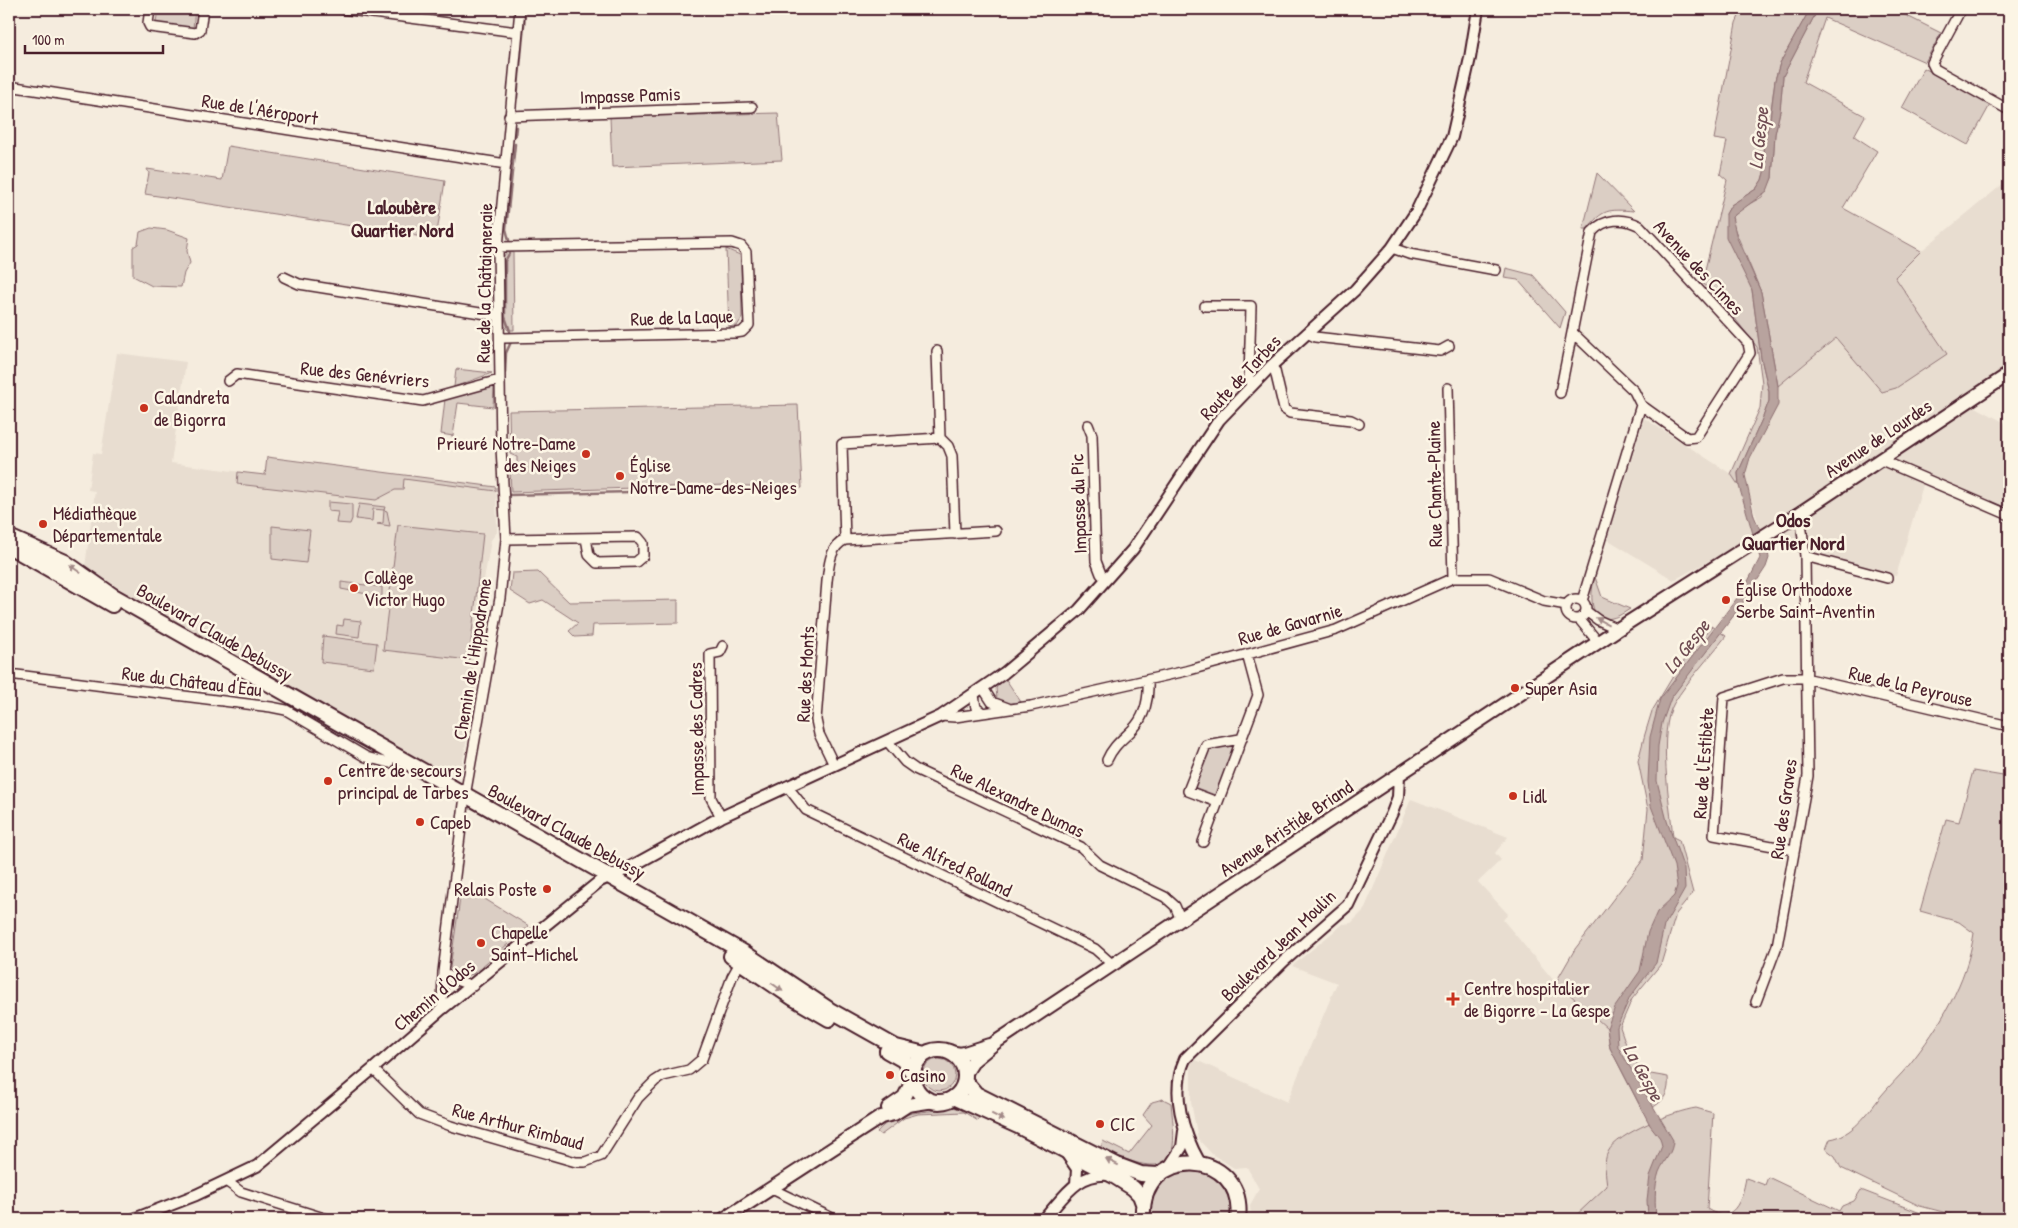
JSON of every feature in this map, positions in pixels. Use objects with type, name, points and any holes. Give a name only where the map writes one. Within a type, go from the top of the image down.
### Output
[{"type":"main road","name":"Avenue de Lourdes","points":[[1618,629],[1768,534],[2009,374]]},
{"type":"main road","name":"Boulevard Claude Debussy","points":[[9,537],[65,562],[112,595],[465,800],[605,879],[766,966],[830,1010],[896,1047],[924,1054]]},
{"type":"main road","name":"Boulevard Claude Debussy","points":[[9,546],[389,763],[465,800]]},
{"type":"main road","name":"Avenue Aristide Briand","points":[[965,1078],[974,1060],[996,1042],[1618,629]]},
{"type":"main road","name":"Boulevard Claude Debussy","points":[[605,879],[741,961],[793,998],[903,1060],[913,1076]]},
{"type":"main road","name":"Avenue Aristide Briand","points":[[949,1052],[968,1053],[996,1042]]},
{"type":"main road","points":[[724,1219],[881,1117],[887,1109],[904,1097],[919,1059],[932,1050],[949,1052],[961,1062],[965,1078],[976,1094],[1117,1165],[1140,1174],[1164,1171],[1184,1163],[1200,1163],[1213,1168],[1224,1176],[1232,1186],[1237,1197],[1238,1219]]},
{"type":"main road","points":[[913,1076],[917,1092],[934,1101]]},
{"type":"main road","points":[[881,1117],[894,1114],[908,1105],[946,1101],[954,1097],[965,1078]]},
{"type":"main road","points":[[954,1097],[1062,1148],[1114,1176],[1140,1195],[1143,1203],[1144,1219]]},
{"type":"main road","points":[[1143,1203],[1151,1183],[1164,1171]]},
{"type":"street","points":[[150,9],[148,23],[150,27],[195,33],[200,30],[203,9]]},
{"type":"street","points":[[342,9],[517,32]]},
{"type":"street","name":"Rue de la Châtaigneraie","points":[[504,499],[499,380],[498,247],[520,9]]},
{"type":"street","name":"Route de Tarbes","points":[[888,742],[941,716],[974,695],[1078,610],[1134,549],[1219,420],[1271,366],[1355,290],[1392,248],[1420,204],[1452,137],[1470,58],[1478,9]]},
{"type":"street","points":[[1960,9],[1932,63],[1935,70],[2009,110]]},
{"type":"street","name":"Rue de l'Aéroport","points":[[9,86],[506,164]]},
{"type":"street","name":"Impasse Pamis","points":[[509,116],[752,107]]},
{"type":"street","name":"Avenue des Cimes","points":[[1630,220],[1640,226],[1748,343],[1750,353],[1746,362],[1696,437],[1687,438],[1641,405],[1634,391],[1573,333],[1592,232],[1599,225],[1608,221],[1630,220]]},
{"type":"street","name":"Rue de la Laque","points":[[498,247],[732,243],[741,246],[746,252],[749,325],[742,332],[735,333],[504,338],[500,336]]},
{"type":"street","points":[[1392,248],[1409,254],[1496,270]]},
{"type":"street","points":[[284,277],[299,284],[499,316]]},
{"type":"street","points":[[1205,306],[1251,306],[1250,379],[1253,384]]},
{"type":"street","points":[[1307,333],[1316,337],[1440,351],[1448,346]]},
{"type":"street","points":[[1560,393],[1573,333]]},
{"type":"street","points":[[936,351],[940,438],[948,446],[952,456],[955,534]]},
{"type":"street","points":[[1271,366],[1275,371],[1284,409],[1290,413],[1351,420],[1360,424]]},
{"type":"street","name":"Rue des Genévriers","points":[[228,382],[237,374],[423,401],[499,380]]},
{"type":"street","name":"Rue Chante-Plaine","points":[[1448,388],[1453,578]]},
{"type":"street","points":[[1618,629],[1598,620],[1586,611],[1582,600],[1641,405]]},
{"type":"street","name":"Impasse du Pic","points":[[1088,425],[1092,435],[1096,561],[1100,574],[1106,579]]},
{"type":"street","points":[[940,438],[842,444],[845,540],[996,531]]},
{"type":"street","points":[[1879,459],[2009,515]]},
{"type":"street","name":"Chemin de l'Hippodrome","points":[[442,1009],[443,972],[465,800],[500,598],[506,538],[504,499]]},
{"type":"street","name":"Rue des Graves","points":[[1756,1002],[1777,946],[1808,776],[1805,556],[1800,513]]},
{"type":"street","points":[[506,538],[638,537],[643,543],[642,556],[636,562],[597,563],[589,555],[586,538]]},
{"type":"street","name":"Rue des Monts","points":[[834,765],[819,734],[816,720],[830,560],[840,542],[845,540]]},
{"type":"street","points":[[1805,556],[1887,578]]},
{"type":"street","name":"Rue de Gavarnie","points":[[941,716],[956,717],[1013,709],[1148,681],[1336,630],[1453,578],[1489,578],[1544,601],[1567,605],[1573,599],[1582,600]]},
{"type":"street","points":[[1567,605],[1568,615],[1572,619],[1579,619],[1586,611]]},
{"type":"street","points":[[1579,619],[1597,644]]},
{"type":"street","name":"Impasse des Cadres","points":[[721,817],[711,798],[710,654],[720,652],[724,646]]},
{"type":"street","points":[[1203,842],[1258,695],[1247,654]]},
{"type":"street","name":"Rue du Château d'Eau","points":[[9,674],[286,710],[366,757],[389,763]]},
{"type":"street","name":"Rue de l'Estibète","points":[[1794,850],[1714,835],[1724,697],[1783,678],[1806,678]]},
{"type":"street","name":"Rue de la Peyrouse","points":[[1806,678],[2009,726]]},
{"type":"street","points":[[1107,760],[1112,748],[1134,728],[1143,712],[1149,694],[1148,681]]},
{"type":"street","points":[[984,688],[992,702],[999,706],[1013,709]]},
{"type":"street","points":[[974,695],[976,708],[983,713]]},
{"type":"street","points":[[1217,802],[1188,791],[1206,745],[1240,739]]},
{"type":"street","name":"Chemin d'Odos","points":[[134,1219],[226,1181],[257,1166],[373,1070],[442,1009],[605,879],[721,817],[888,742]]},
{"type":"street","name":"Rue Alexandre Dumas","points":[[888,742],[905,762],[915,769],[1081,847],[1100,865],[1165,897],[1175,906],[1182,920]]},
{"type":"street","name":"Boulevard Jean Moulin","points":[[1164,1171],[1182,1148],[1184,1130],[1178,1081],[1185,1059],[1284,961],[1348,905],[1392,813],[1398,797],[1399,776]]},
{"type":"street","name":"Rue Alfred Rolland","points":[[787,786],[806,810],[1095,949],[1113,965]]},
{"type":"street","name":"Rue Arthur Rimbaud","points":[[373,1070],[419,1114],[451,1126],[576,1162],[595,1159],[605,1150],[638,1098],[648,1087],[663,1076],[689,1070],[702,1058],[732,977],[741,961]]},
{"type":"street","points":[[443,972],[453,979],[473,986]]},
{"type":"street","name":"Boulevard Jean Moulin","points":[[1184,1130],[1200,1163]]},
{"type":"street","points":[[1062,1148],[1077,1169],[1076,1184]]},
{"type":"street","points":[[1044,1219],[1076,1184],[1090,1176],[1114,1176]]},
{"type":"street","points":[[226,1181],[241,1192],[327,1219]]},
{"type":"street","points":[[772,1189],[834,1219]]},
{"type":"shaded area","points":[[158,9],[195,9],[193,29],[158,24],[156,22]]},
{"type":"shaded area","points":[[1742,9],[1810,9],[1780,63],[1775,80],[1770,119],[1763,146],[1765,169],[1762,180],[1756,189],[1731,205],[1726,214],[1752,290],[1761,358],[1769,392],[1769,401],[1763,417],[1738,473],[1739,486],[1731,474],[1760,408],[1762,383],[1757,347],[1733,316],[1702,282],[1727,180],[1720,174],[1727,141],[1714,139],[1736,23]]},
{"type":"shaded area","points":[[1810,9],[1818,9],[1783,76],[1780,111],[1775,134],[1772,178],[1767,191],[1732,217],[1737,238],[1761,292],[1778,386],[1778,405],[1750,458],[1745,475],[1754,516],[1767,546],[1769,558],[1766,567],[1738,610],[1671,698],[1662,723],[1658,746],[1657,781],[1667,821],[1684,869],[1685,889],[1664,926],[1656,963],[1630,997],[1617,1027],[1618,1047],[1673,1140],[1672,1149],[1657,1178],[1655,1196],[1656,1219],[1648,1219],[1647,1200],[1650,1176],[1662,1146],[1660,1138],[1650,1125],[1610,1048],[1607,1028],[1615,1007],[1640,971],[1648,932],[1657,912],[1674,896],[1677,886],[1674,866],[1651,806],[1648,782],[1650,737],[1660,699],[1744,589],[1760,558],[1739,486],[1738,473],[1763,417],[1769,401],[1769,392],[1761,358],[1752,290],[1726,237],[1726,214],[1731,205],[1756,189],[1762,180],[1765,169],[1763,146],[1770,119],[1775,80],[1780,63]]},
{"type":"shaded area","points":[[1818,9],[1898,9],[1897,11],[1941,33],[1925,62],[1825,18],[1803,82],[1865,116],[1854,136],[1877,151],[1843,208],[1921,251],[1895,277],[1947,354],[1896,388],[1882,392],[1836,338],[1778,386],[1761,292],[1732,223],[1733,217],[1742,208],[1762,197],[1772,178],[1775,134],[1780,111],[1783,76]]},
{"type":"shaded area","points":[[1924,68],[1990,105],[1968,145],[1902,108]]},
{"type":"shaded area","points":[[778,113],[782,160],[612,167],[610,117]]},
{"type":"shaded area","points":[[228,146],[445,181],[436,239],[145,194],[149,173],[147,169],[222,180]]},
{"type":"shaded area","points":[[1597,173],[1634,211],[1618,210],[1607,212],[1597,217],[1587,229],[1583,229]]},
{"type":"shaded area","points":[[2009,179],[2009,389],[2004,386],[1974,406],[2009,425],[2009,513],[1926,475],[1896,576],[1799,552],[1798,545],[1782,537],[1775,523],[1761,532],[1746,482],[1746,469],[1779,397],[1778,386],[1836,338],[1946,354],[1895,277],[1921,251]]},
{"type":"shaded area","points":[[151,228],[167,230],[189,238],[187,251],[190,263],[184,273],[181,287],[152,286],[133,276],[133,247],[138,244],[140,232]]},
{"type":"shaded area","points":[[726,249],[740,255],[741,261],[742,318],[737,326],[729,327]]},
{"type":"shaded area","points":[[507,252],[513,252],[514,330],[508,330],[504,325],[502,258]]},
{"type":"shaded area","points":[[1506,268],[1533,275],[1565,312],[1560,328],[1518,280],[1504,278]]},
{"type":"shaded area","name":"Collège Victor Hugo","points":[[117,353],[186,362],[171,463],[264,475],[267,457],[496,487],[497,532],[491,540],[474,637],[478,651],[474,666],[475,690],[461,772],[455,778],[446,777],[228,652],[228,647],[208,635],[199,637],[85,567],[95,491],[88,490],[93,453],[101,454]]},
{"type":"shaded area","points":[[456,369],[492,373],[454,387]]},
{"type":"shaded area","points":[[491,385],[494,388],[493,407],[458,403],[453,436],[441,434],[445,399]]},
{"type":"shaded area","points":[[798,405],[802,488],[726,485],[511,492],[510,471],[517,467],[517,457],[510,454],[509,411]]},
{"type":"shaded area","points":[[1644,418],[1731,474],[1739,486],[1755,536],[1674,580],[1607,539]]},
{"type":"shaded area","points":[[267,457],[496,487],[496,491],[404,479],[403,490],[395,490],[376,500],[237,484],[238,472],[265,475]]},
{"type":"shaded area","points":[[328,502],[352,504],[350,524],[336,523],[338,512],[328,511]]},
{"type":"shaded area","points":[[359,504],[385,507],[384,510],[373,509],[372,521],[356,519]]},
{"type":"shaded area","points":[[384,510],[387,511],[390,526],[377,524],[383,523]]},
{"type":"shaded area","points":[[398,525],[483,534],[469,660],[383,650]]},
{"type":"shaded area","points":[[272,526],[310,530],[306,563],[272,559]]},
{"type":"shaded area","points":[[538,572],[569,602],[678,600],[678,623],[593,625],[592,636],[575,637],[569,631],[578,623],[543,600],[530,604],[510,591],[512,573]]},
{"type":"shaded area","points":[[1595,577],[1602,597],[1630,609],[1612,618],[1604,619],[1599,616],[1595,612],[1592,598]]},
{"type":"shaded area","points":[[341,582],[382,587],[382,600],[377,600],[367,594],[341,589]]},
{"type":"shaded area","points":[[344,619],[361,621],[359,637],[336,634],[337,625],[343,626]]},
{"type":"shaded area","points":[[1711,626],[1726,636],[1692,677],[1674,703],[1669,715],[1666,731],[1666,768],[1673,837],[1679,840],[1693,893],[1676,914],[1661,964],[1632,999],[1620,1027],[1630,1056],[1645,1073],[1668,1077],[1667,1090],[1663,1099],[1643,1112],[1610,1048],[1607,1028],[1556,982],[1575,949],[1643,860],[1648,809],[1638,761],[1645,734],[1652,711],[1675,673]]},
{"type":"shaded area","points":[[323,636],[377,643],[374,668],[321,662]]},
{"type":"shaded area","points":[[1005,678],[1021,702],[1006,704],[997,699],[996,688]]},
{"type":"shaded area","points":[[1232,746],[1233,749],[1215,795],[1194,787],[1209,751]]},
{"type":"shaded area","points":[[1973,771],[2009,777],[2009,1219],[1970,1219],[1920,1206],[1841,1168],[1835,1156],[1826,1149],[1830,1139],[1838,1137],[1859,1123],[1909,1065],[1931,1035],[1959,986],[1974,933],[1959,922],[1920,911],[1946,819],[1959,822]]},
{"type":"shaded area","name":"Centre hospitalier de Bigorre - La Gespe","points":[[1411,799],[1508,837],[1495,853],[1501,860],[1478,882],[1508,914],[1503,920],[1555,982],[1607,1028],[1610,1048],[1650,1125],[1660,1138],[1644,1219],[1251,1219],[1250,1205],[1259,1189],[1247,1167],[1234,1168],[1212,1154],[1198,1139],[1191,1102],[1191,1064],[1194,1059],[1287,1102],[1337,983],[1292,966],[1343,924],[1351,923],[1364,910]]},
{"type":"shaded area","points":[[462,885],[529,926],[473,974],[466,976],[457,975],[450,968]]},
{"type":"shaded area","points":[[939,1059],[945,1060],[950,1064],[954,1069],[954,1081],[950,1086],[945,1090],[939,1091],[933,1090],[928,1086],[924,1081],[923,1075],[924,1069],[928,1064],[933,1060]]},
{"type":"shaded area","points":[[1163,1099],[1171,1103],[1174,1135],[1169,1157],[1163,1163],[1153,1165],[1142,1164],[1100,1149],[1103,1141],[1129,1154],[1152,1125],[1143,1115],[1152,1102]]},
{"type":"shaded area","points":[[952,1107],[968,1110],[980,1118],[978,1121],[964,1112],[918,1114],[904,1118],[881,1135],[877,1132],[885,1124],[903,1115]]},
{"type":"shaded area","points":[[1696,1108],[1713,1113],[1707,1209],[1716,1213],[1724,1214],[1730,1212],[1739,1202],[1746,1178],[1765,1185],[1768,1177],[1839,1211],[1842,1206],[1854,1201],[1861,1190],[1936,1219],[1572,1219],[1607,1186],[1606,1160],[1608,1152],[1614,1145],[1634,1131],[1661,1118]]},
{"type":"shaded area","points":[[1195,1168],[1212,1176],[1223,1187],[1229,1201],[1232,1219],[1150,1219],[1148,1212],[1151,1196],[1160,1182],[1179,1169]]},
{"type":"waterway","points":[[517,98],[525,15]]},
{"type":"waterway","points":[[515,136],[516,127]]},
{"type":"waterway","points":[[509,240],[506,229],[515,144]]},
{"type":"waterway","points":[[509,254],[505,261],[505,317],[510,331]]},
{"type":"waterway","points":[[505,373],[506,353],[511,342]]},
{"type":"waterway","points":[[509,495],[671,491]]},
{"type":"place","name":"Calandreta de Bigorra","points":[[144,408]]},
{"type":"place","name":"Prieuré Notre-Dame des Neiges","points":[[586,454]]},
{"type":"place","name":"Église Notre-Dame-des-Neiges","points":[[620,476]]},
{"type":"place","name":"Médiathèque Départementale","points":[[43,524]]},
{"type":"place","name":"Collège Victor Hugo","points":[[354,588]]},
{"type":"place","name":"Église Orthodoxe Serbe Saint-Aventin","points":[[1726,600]]},
{"type":"place","name":"Super Asia","points":[[1515,688]]},
{"type":"place","name":"Centre de secours principal de Tarbes","points":[[328,781]]},
{"type":"place","name":"Lidl","points":[[1513,796]]},
{"type":"place","name":"Capeb","points":[[420,822]]},
{"type":"place","name":"Relais Poste","points":[[547,889]]},
{"type":"place","name":"Chapelle Saint-Michel","points":[[481,943]]},
{"type":"place","name":"Centre hospitalier de Bigorre - La Gespe","points":[[1453,999]]},
{"type":"place","name":"Casino","points":[[890,1075]]},
{"type":"place","name":"CIC","points":[[1100,1124]]},
{"type":"district","name":"Laloubère Quartier Nord","points":[[402,218]]},
{"type":"district","name":"Odos Quartier Nord","points":[[1793,530]]},
{"type":"water label","name":"La Gespe","points":[[1758,138]]},
{"type":"water label","name":"La Gespe","points":[[1686,646]]},
{"type":"water label","name":"La Gespe","points":[[1644,1072]]}]
